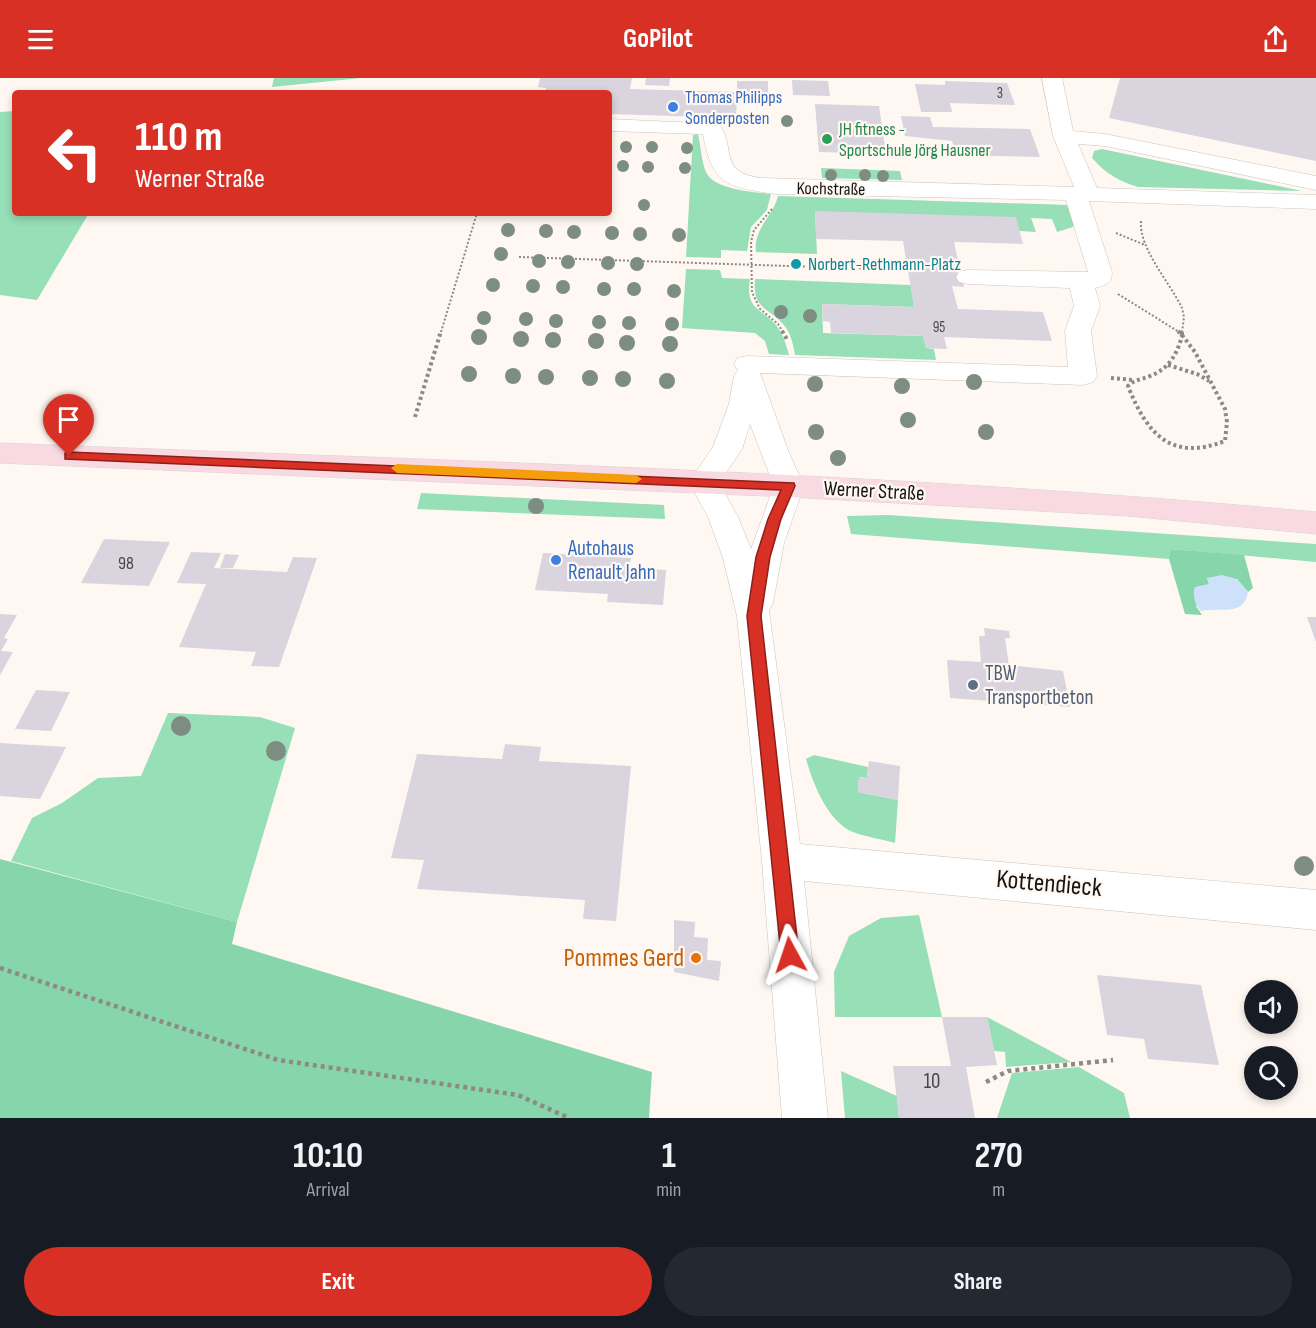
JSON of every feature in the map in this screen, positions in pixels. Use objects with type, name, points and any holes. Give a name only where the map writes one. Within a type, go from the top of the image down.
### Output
[{"type":"main road","name":"Werner Straße","points":[[0,453],[704,482],[1128,504],[1316,523]]},
{"type":"street","points":[[968,277],[1090,279],[1100,272],[1082,194],[1064,136],[1052,78]]},
{"type":"street","name":"Kochstraße","points":[[612,125],[712,128],[721,166],[744,182],[776,187],[1316,202]]},
{"type":"street","points":[[1064,136],[1105,140],[1316,183]]},
{"type":"street","points":[[746,366],[794,364],[1083,375],[1078,331],[1087,306],[1090,279]]},
{"type":"street","points":[[746,366],[743,404],[727,448],[704,482],[723,517],[735,547],[754,616],[782,861],[805,1118]]},
{"type":"street","points":[[746,366],[774,453],[789,486],[774,519],[763,557],[754,616]]},
{"type":"street","name":"Kottendieck","points":[[782,861],[1316,910]]},
{"type":"path","points":[[776,187],[773,208],[754,230],[751,242],[752,292],[760,309],[778,324],[790,344],[794,364]]},
{"type":"path","points":[[415,417],[476,216]]},
{"type":"path","points":[[1090,279],[1107,286],[1166,320],[1182,334],[1193,347],[1209,381],[1222,400],[1229,420],[1225,441],[1209,450],[1188,451],[1169,445],[1140,414],[1128,386],[1134,380],[1149,379],[1168,365],[1180,350],[1182,334],[1184,315],[1145,245],[1140,234],[1142,223],[1138,218]]},
{"type":"path","points":[[1116,228],[1110,231],[1145,245]]},
{"type":"path","points":[[519,257],[908,270]]},
{"type":"path","points":[[1168,365],[1197,374],[1209,381]]},
{"type":"path","points":[[0,968],[278,1060],[518,1095],[568,1118]]},
{"type":"path","points":[[986,1082],[1008,1071],[1113,1060]]},
{"type":"green space","points":[[274,78],[361,78],[272,87]]},
{"type":"green space","points":[[12,111],[12,216],[87,216],[37,300],[0,295],[0,112]]},
{"type":"green space","points":[[698,134],[704,168],[710,178],[735,189],[771,194],[767,210],[751,227],[747,251],[721,250],[721,258],[686,257],[693,135]]},
{"type":"green space","points":[[1102,149],[1302,191],[1138,187],[1113,176],[1097,164],[1092,158],[1094,151]]},
{"type":"green space","points":[[821,168],[900,171],[902,180],[822,178]]},
{"type":"green space","points":[[778,196],[1069,205],[1074,222],[1073,227],[1057,232],[1052,219],[1031,218],[1036,232],[815,211],[817,254],[756,252],[757,236]]},
{"type":"green space","points":[[686,269],[720,270],[722,278],[750,279],[749,289],[752,303],[776,325],[789,355],[769,354],[765,341],[755,333],[682,328]]},
{"type":"green space","points":[[755,279],[911,285],[914,307],[822,304],[823,333],[923,336],[926,348],[934,349],[936,360],[795,355],[786,327],[759,302],[756,296]]},
{"type":"green space","points":[[421,493],[664,505],[665,519],[417,509]]},
{"type":"green space","points":[[888,515],[1316,544],[1316,562],[1172,549],[1169,559],[851,534],[847,516]]},
{"type":"green space","points":[[1171,549],[1244,555],[1253,588],[1248,592],[1237,579],[1207,578],[1209,583],[1196,606],[1202,615],[1185,614],[1169,559]]},
{"type":"green space","points":[[168,713],[260,717],[295,728],[237,922],[11,861],[32,818],[62,803],[98,778],[141,776]]},
{"type":"green space","points":[[814,755],[868,767],[867,778],[859,777],[858,792],[898,800],[895,843],[853,832],[836,820],[817,790],[809,769],[806,759]]},
{"type":"green space","points":[[0,859],[237,922],[232,944],[652,1072],[649,1118],[0,1118]]},
{"type":"green space","points":[[919,915],[942,1017],[835,1017],[834,972],[849,936],[881,918]]},
{"type":"green space","points":[[987,1017],[1071,1062],[1006,1067],[1005,1052],[994,1051]]},
{"type":"green space","points":[[1079,1067],[1124,1093],[1130,1118],[997,1118],[1012,1073]]},
{"type":"green space","points":[[841,1071],[897,1096],[899,1118],[845,1118]]},
{"type":"water","points":[[1222,575],[1237,579],[1248,592],[1246,600],[1237,608],[1201,611],[1195,600],[1195,587],[1209,584],[1207,578]]},
{"type":"building","name":"Thomas Philipps Sonderposten","points":[[540,78],[632,78],[630,89],[737,92],[737,81],[768,81],[768,101],[737,100],[736,118],[612,114],[612,90],[545,90],[546,88],[538,87]]},
{"type":"building","points":[[646,78],[670,78],[669,86],[645,85]]},
{"type":"building","points":[[1120,78],[1316,78],[1316,161],[1109,118]]},
{"type":"building","points":[[792,80],[828,81],[830,96],[793,95]]},
{"type":"building","points":[[945,81],[1007,83],[1015,105],[950,103],[952,112],[921,112],[915,84],[945,85]]},
{"type":"building","points":[[815,104],[879,106],[886,154],[819,152]]},
{"type":"building","points":[[901,116],[930,117],[933,127],[1030,129],[1040,157],[956,155],[952,141],[905,136]]},
{"type":"building","points":[[815,211],[1016,217],[1023,244],[954,242],[964,287],[952,286],[958,309],[1043,312],[1052,341],[944,337],[947,349],[926,348],[923,336],[831,333],[830,322],[823,321],[822,304],[914,307],[903,241],[816,239]]},
{"type":"building","points":[[104,539],[170,542],[149,586],[81,583]]},
{"type":"building","points":[[191,552],[221,553],[214,568],[287,572],[293,557],[317,558],[279,667],[251,666],[256,652],[179,647],[206,584],[177,583]]},
{"type":"building","points":[[543,553],[631,558],[630,568],[666,570],[663,605],[607,602],[608,594],[535,590]]},
{"type":"building","points":[[225,554],[239,555],[233,568],[220,568]]},
{"type":"building","points":[[0,614],[17,615],[4,638],[8,639],[1,651],[13,652],[0,675]]},
{"type":"building","points":[[1307,617],[1316,617],[1316,642]]},
{"type":"building","points":[[984,628],[1009,631],[1010,638],[1005,638],[1009,665],[1063,671],[1070,707],[950,698],[947,660],[981,662],[979,636],[985,636]]},
{"type":"building","points":[[36,690],[70,692],[51,731],[15,729]]},
{"type":"building","points":[[0,743],[66,747],[40,799],[0,796]]},
{"type":"building","points":[[505,744],[541,747],[539,761],[631,766],[616,921],[583,919],[585,900],[417,889],[424,860],[391,858],[417,754],[502,759]]},
{"type":"building","points":[[869,761],[900,766],[898,800],[858,792],[859,777],[867,778]]},
{"type":"building","points":[[674,920],[695,922],[694,937],[708,938],[707,960],[721,961],[719,981],[674,972]]},
{"type":"building","points":[[1097,975],[1201,985],[1219,1065],[1148,1059],[1144,1039],[1107,1035]]},
{"type":"building","points":[[942,1017],[987,1017],[997,1065],[966,1067],[975,1118],[899,1118],[893,1066],[951,1066]]},
{"type":"slow traffic","points":[[397,468],[636,479]]},
{"type":"place","name":"Thomas Philipps Sonderposten","points":[[673,107]]},
{"type":"place","name":"JH fitness - Sportschule Jörg Hausner","points":[[827,139]]},
{"type":"place","name":"Norbert-Rethmann-Platz","points":[[796,264]]},
{"type":"place","name":"Autohaus Renault Jahn","points":[[556,560]]},
{"type":"place","name":"TBW Transportbeton","points":[[973,685]]},
{"type":"place","name":"Pommes Gerd","points":[[696,958]]},
{"type":"route","points":[[69,456],[789,486],[774,519],[763,557],[754,616],[782,861],[790,955]]}]
